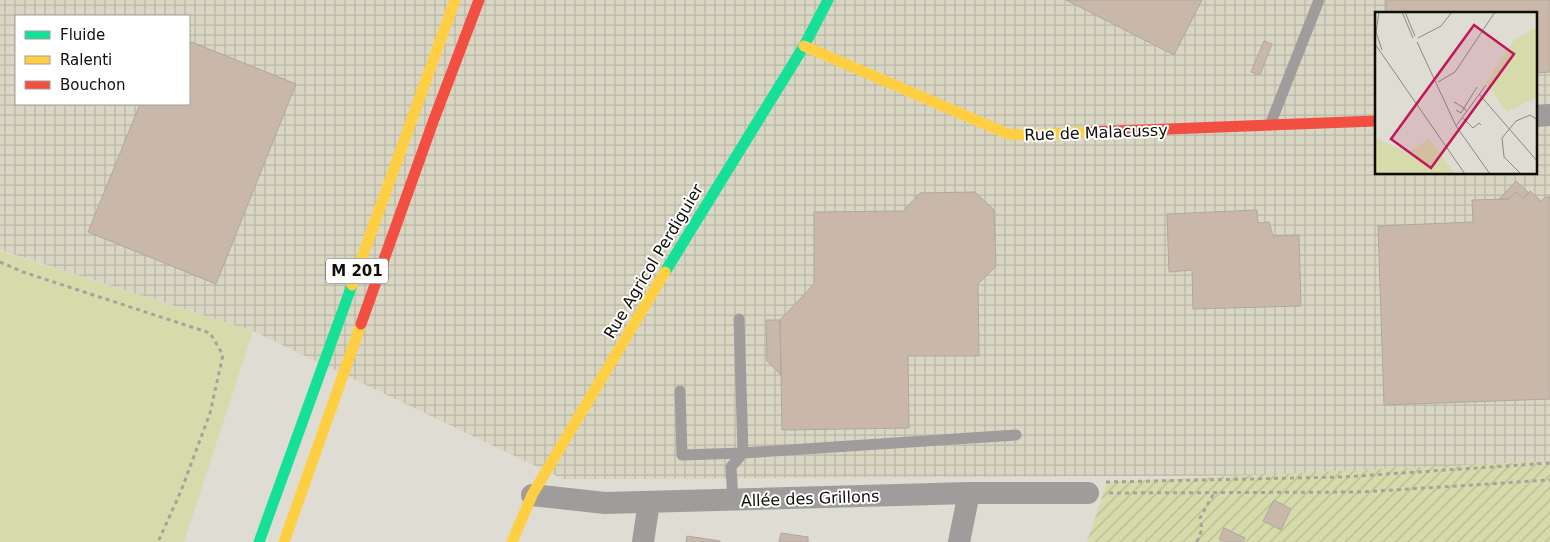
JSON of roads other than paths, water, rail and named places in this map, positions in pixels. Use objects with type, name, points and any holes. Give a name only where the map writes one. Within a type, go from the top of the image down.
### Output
[{"type":"main road","name":"M 201","points":[[259,542],[455,0]]},
{"type":"main road","name":"M 201","points":[[284,542],[427,140],[479,0]]},
{"type":"main road","name":"Rue Agricol Perdiguier","points":[[512,542],[532,495],[657,284],[804,46],[828,0]]},
{"type":"main road","name":"Rue de Malacussy","points":[[804,46],[1008,134],[1027,135],[1375,121]]},
{"type":"street","name":"Allée des Grillons","points":[[532,495],[604,503],[969,494],[1094,487]]},
{"type":"street","points":[[959,542],[969,494]]},
{"type":"street","points":[[643,542],[649,502]]},
{"type":"lane","points":[[1270,125],[1319,0]]},
{"type":"lane","points":[[732,500],[731,467],[743,453],[739,319]]},
{"type":"lane","points":[[680,391],[682,455],[743,453],[1016,435]]}]
